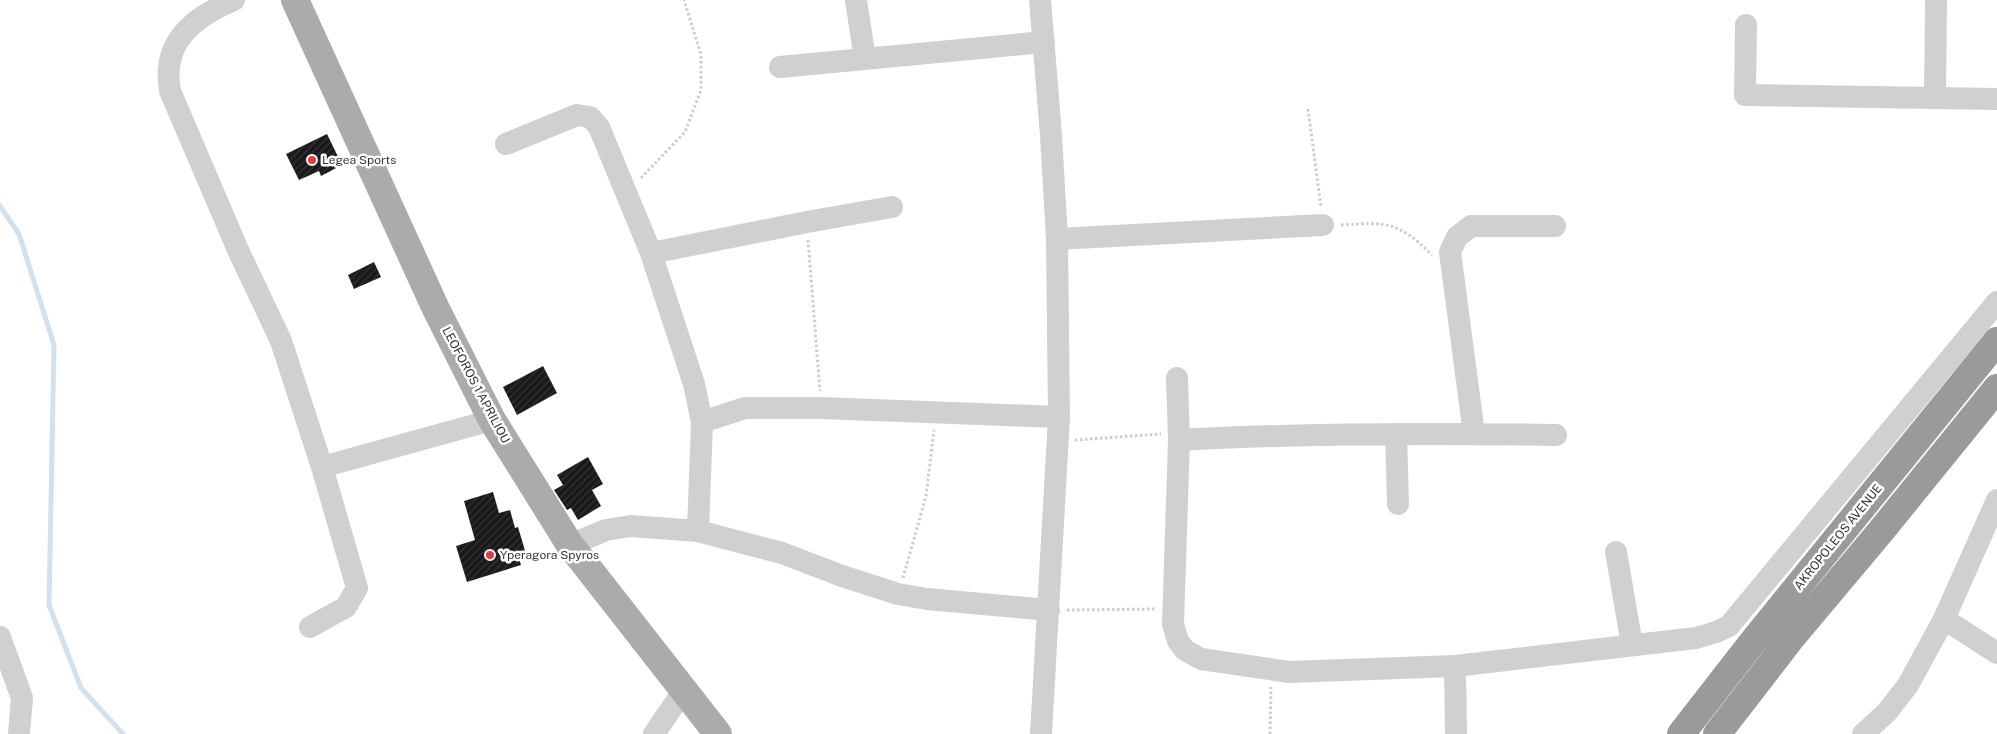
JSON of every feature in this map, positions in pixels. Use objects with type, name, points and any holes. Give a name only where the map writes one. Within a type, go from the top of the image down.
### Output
[{"type":"highway","name":"AKROPOLEOS AVENUE","points":[[1681,734],[1997,341]]},
{"type":"highway","points":[[1717,734],[1792,637],[1997,388]]},
{"type":"main road","name":"LEOFOROS 1 APRILIOU","points":[[295,0],[436,309],[492,420],[570,545],[718,734]]},
{"type":"street","points":[[234,0],[193,23],[181,35],[172,50],[168,68],[170,92],[238,250],[281,341],[322,467],[357,588],[346,607],[310,627]]},
{"type":"street","points":[[856,0],[865,59]]},
{"type":"street","points":[[1040,0],[1057,239],[1059,417],[1041,734]]},
{"type":"street","points":[[1935,98],[1936,0]]},
{"type":"street","points":[[1746,25],[1745,95],[1997,99]]},
{"type":"street","points":[[780,67],[1044,42]]},
{"type":"street","points":[[506,144],[577,115],[590,118],[599,127],[651,253],[694,384],[702,422],[698,531]]},
{"type":"street","points":[[651,253],[892,207]]},
{"type":"street","points":[[1057,239],[1323,225]]},
{"type":"street","points":[[1474,434],[1450,252],[1457,237],[1471,226],[1556,226]]},
{"type":"street","points":[[1177,378],[1179,436],[1173,624],[1178,641],[1185,650],[1202,659],[1289,672],[1455,666],[1696,638],[1729,626],[1997,302]]},
{"type":"street","points":[[702,422],[745,408],[821,408],[1059,417]]},
{"type":"street","points":[[322,467],[492,420]]},
{"type":"street","points":[[1396,434],[1398,504]]},
{"type":"street","points":[[1179,436],[1556,435]]},
{"type":"street","points":[[1863,734],[1887,712],[1908,685],[1944,618],[1997,500]]},
{"type":"street","points":[[570,545],[606,530],[631,526],[698,531],[782,553],[842,576],[898,594],[1049,610]]},
{"type":"street","points":[[1616,552],[1632,645]]},
{"type":"street","points":[[1944,618],[1997,653]]},
{"type":"street","points":[[0,637],[22,698],[19,734]]},
{"type":"street","points":[[1455,666],[1456,734]]},
{"type":"street","points":[[654,734],[684,690]]},
{"type":"street","points":[[1671,734],[1707,700]]},
{"type":"path","points":[[626,192],[685,132],[701,90],[701,55],[684,0]]},
{"type":"path","points":[[1308,109],[1323,225],[1379,223],[1392,226],[1409,234],[1452,274]]},
{"type":"path","points":[[807,222],[821,408]]},
{"type":"path","points":[[898,594],[926,496],[936,412]]},
{"type":"path","points":[[1058,442],[1179,436]]},
{"type":"path","points":[[1049,610],[1174,608]]},
{"type":"path","points":[[1270,734],[1271,669]]},
{"type":"building","name":"Legea Sports","points":[[327,134],[342,165],[321,176],[319,171],[299,180],[286,154]]},
{"type":"building","points":[[374,262],[381,277],[354,289],[348,275]]},
{"type":"building","points":[[543,366],[557,393],[517,415],[503,387]]},
{"type":"building","points":[[588,457],[603,484],[592,490],[601,506],[578,520],[571,508],[567,510],[554,490],[563,485],[557,475]]},
{"type":"building","name":"Yperagora Spyros","points":[[493,492],[499,513],[510,510],[515,528],[518,527],[526,554],[518,556],[521,565],[467,582],[456,546],[475,540],[464,501]]},
{"type":"waterway","points":[[0,206],[19,234],[54,345],[49,605],[81,688],[123,734]]},
{"type":"place","name":"Legea Sports","points":[[312,160]]},
{"type":"place","name":"Yperagora Spyros","points":[[490,555]]}]
